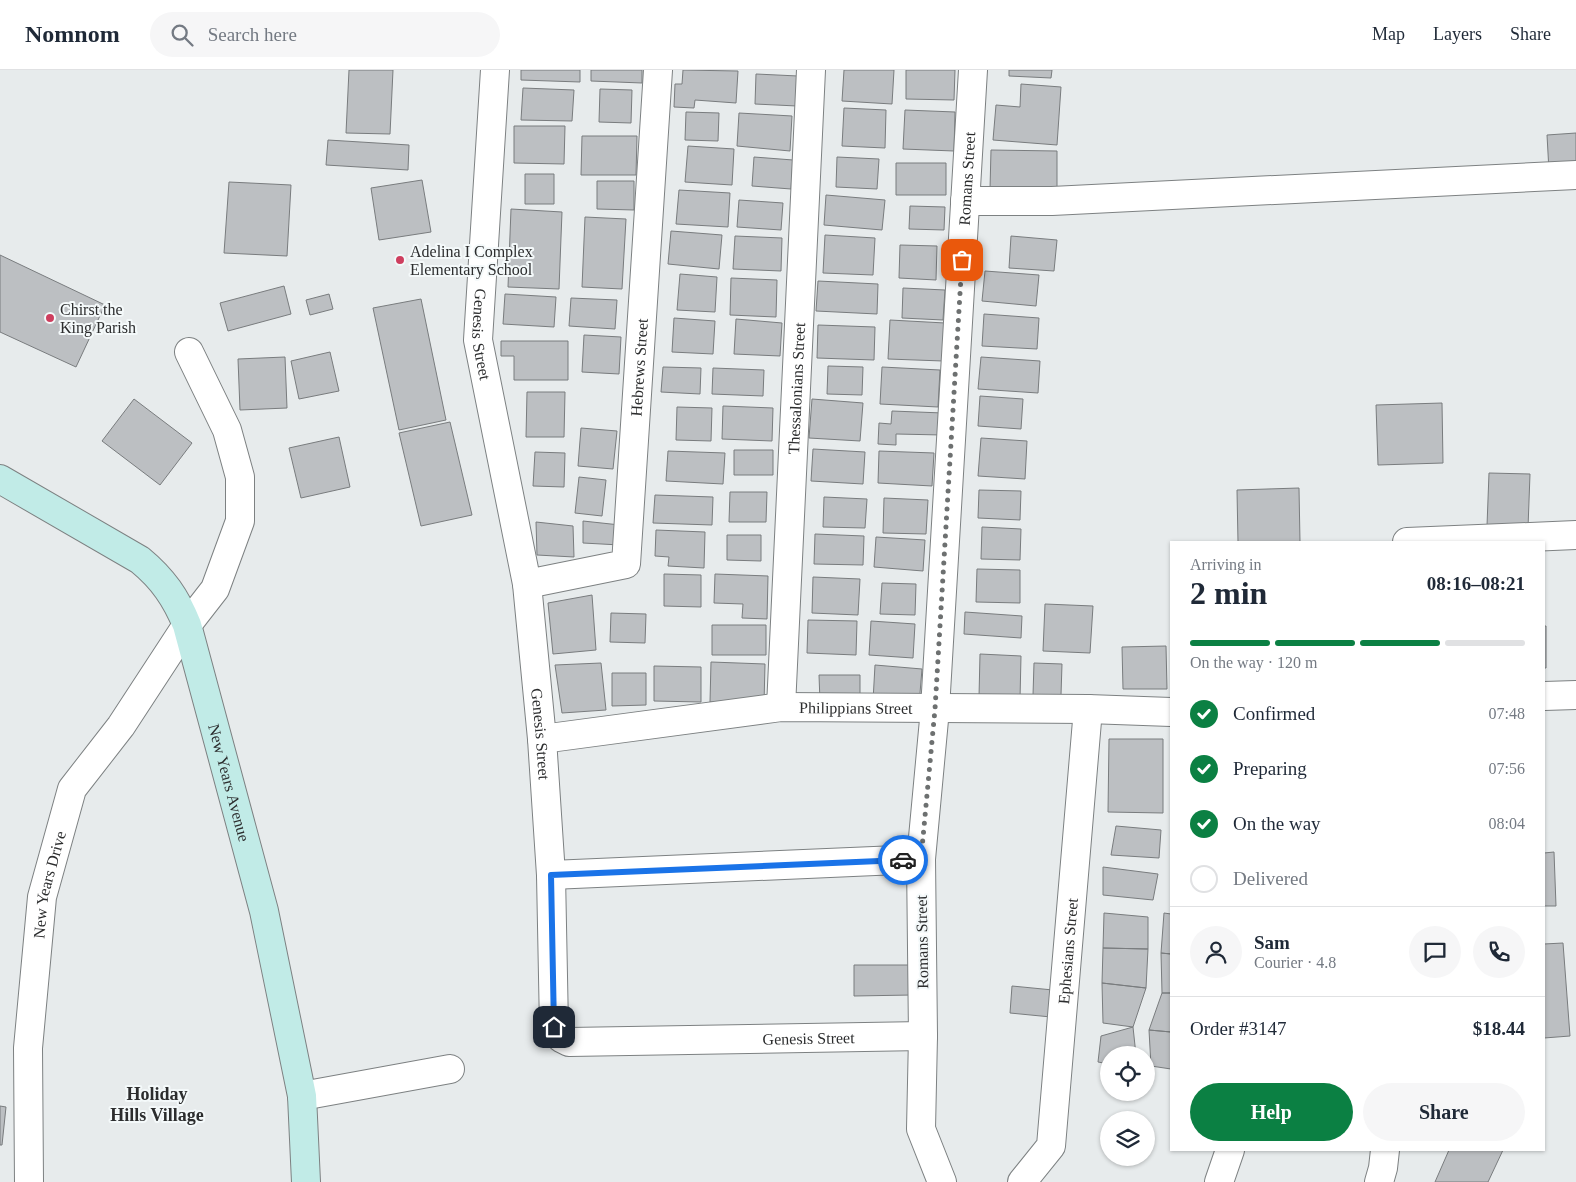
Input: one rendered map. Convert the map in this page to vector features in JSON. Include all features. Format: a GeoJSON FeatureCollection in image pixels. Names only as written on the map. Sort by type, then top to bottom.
{"type":"FeatureCollection","features":[{"type":"Feature","properties":{"kind":"street","name":"Genesis Street"},"geometry":{"type":"LineString","coordinates":[[495,70],[478,340],[527,584],[542,739],[551,875],[554,1027],[561,1038],[570,1042],[923,1036]]}},
{"type":"Feature","properties":{"kind":"street","name":"Hebrews Street"},"geometry":{"type":"LineString","coordinates":[[527,584],[626,564],[658,70]]}},
{"type":"Feature","properties":{"kind":"street","name":"Thessalonians Street"},"geometry":{"type":"LineString","coordinates":[[780,707],[811,70]]}},
{"type":"Feature","properties":{"kind":"street","name":"Romans Street"},"geometry":{"type":"LineString","coordinates":[[942,1182],[921,1129],[923,1036],[921,859],[935,709],[973,70]]}},
{"type":"Feature","properties":{"kind":"street"},"geometry":{"type":"LineString","coordinates":[[965,201],[1052,200],[1576,175]]}},
{"type":"Feature","properties":{"kind":"street","name":"New Years Drive"},"geometry":{"type":"LineString","coordinates":[[29,1182],[28,1048],[42,897],[72,789],[121,726],[187,625],[216,589],[240,521],[240,477],[227,430],[189,352]]}},
{"type":"Feature","properties":{"kind":"street","name":"New Years Avenue"},"geometry":{"type":"LineString","coordinates":[[0,479],[140,560],[160,578],[177,601],[187,625],[264,912],[302,1096],[306,1182]]}},
{"type":"Feature","properties":{"kind":"street"},"geometry":{"type":"LineString","coordinates":[[1435,541],[1576,536]]}},
{"type":"Feature","properties":{"kind":"street"},"geometry":{"type":"LineString","coordinates":[[1545,696],[1576,694]]}},
{"type":"Feature","properties":{"kind":"street","name":"Philippians Street"},"geometry":{"type":"LineString","coordinates":[[542,739],[780,707],[1088,709],[1170,712]]}},
{"type":"Feature","properties":{"kind":"street","name":"Ephesians Street"},"geometry":{"type":"LineString","coordinates":[[1022,1182],[1051,1146],[1088,709]]}},
{"type":"Feature","properties":{"kind":"street"},"geometry":{"type":"LineString","coordinates":[[551,875],[921,859]]}},
{"type":"Feature","properties":{"kind":"street"},"geometry":{"type":"LineString","coordinates":[[302,1096],[450,1069]]}},
{"type":"Feature","properties":{"kind":"street"},"geometry":{"type":"LineString","coordinates":[[1219,1182],[1230,1151]]}},
{"type":"Feature","properties":{"kind":"street"},"geometry":{"type":"LineString","coordinates":[[1379,1182],[1384,1168],[1385,1151]]}},
{"type":"Feature","properties":{"kind":"building"},"geometry":{"type":"Polygon","coordinates":[[[349,70],[393,70],[390,134],[346,133],[349,70]]]}},
{"type":"Feature","properties":{"kind":"building"},"geometry":{"type":"Polygon","coordinates":[[[521,70],[580,70],[580,82],[521,80],[521,70]]]}},
{"type":"Feature","properties":{"kind":"building"},"geometry":{"type":"Polygon","coordinates":[[[591,70],[642,70],[642,83],[591,81],[591,70]]]}},
{"type":"Feature","properties":{"kind":"building"},"geometry":{"type":"Polygon","coordinates":[[[683,70],[738,71],[736,103],[695,100],[694,108],[674,107],[675,84],[682,84],[683,70]]]}},
{"type":"Feature","properties":{"kind":"building"},"geometry":{"type":"Polygon","coordinates":[[[844,70],[894,70],[892,104],[842,101],[844,70]]]}},
{"type":"Feature","properties":{"kind":"building"},"geometry":{"type":"Polygon","coordinates":[[[906,70],[955,70],[954,100],[906,99],[906,70]]]}},
{"type":"Feature","properties":{"kind":"building"},"geometry":{"type":"Polygon","coordinates":[[[1009,70],[1052,70],[1051,78],[1009,76],[1009,70]]]}},
{"type":"Feature","properties":{"kind":"building"},"geometry":{"type":"Polygon","coordinates":[[[756,74],[798,76],[797,106],[755,104],[756,74]]]}},
{"type":"Feature","properties":{"kind":"building"},"geometry":{"type":"Polygon","coordinates":[[[1021,84],[1061,87],[1057,145],[993,140],[996,105],[1020,107],[1021,84]]]}},
{"type":"Feature","properties":{"kind":"building"},"geometry":{"type":"Polygon","coordinates":[[[523,88],[574,90],[572,121],[521,120],[523,88]]]}},
{"type":"Feature","properties":{"kind":"building"},"geometry":{"type":"Polygon","coordinates":[[[600,89],[632,90],[631,123],[599,122],[600,89]]]}},
{"type":"Feature","properties":{"kind":"building"},"geometry":{"type":"Polygon","coordinates":[[[844,108],[886,110],[885,148],[842,146],[844,108]]]}},
{"type":"Feature","properties":{"kind":"building"},"geometry":{"type":"Polygon","coordinates":[[[905,110],[955,112],[954,151],[903,149],[905,110]]]}},
{"type":"Feature","properties":{"kind":"building"},"geometry":{"type":"Polygon","coordinates":[[[686,112],[719,113],[718,141],[685,140],[686,112]]]}},
{"type":"Feature","properties":{"kind":"building"},"geometry":{"type":"Polygon","coordinates":[[[739,113],[792,116],[790,151],[737,146],[739,113]]]}},
{"type":"Feature","properties":{"kind":"building"},"geometry":{"type":"Polygon","coordinates":[[[514,126],[565,126],[564,164],[514,163],[514,126]]]}},
{"type":"Feature","properties":{"kind":"building"},"geometry":{"type":"Polygon","coordinates":[[[1576,133],[1576,169],[1549,171],[1547,135],[1576,133]]]}},
{"type":"Feature","properties":{"kind":"building"},"geometry":{"type":"Polygon","coordinates":[[[582,136],[637,136],[636,175],[581,175],[582,136]]]}},
{"type":"Feature","properties":{"kind":"building"},"geometry":{"type":"Polygon","coordinates":[[[328,140],[409,145],[408,170],[326,165],[328,140]]]}},
{"type":"Feature","properties":{"kind":"building"},"geometry":{"type":"Polygon","coordinates":[[[688,146],[734,149],[732,185],[685,182],[688,146]]]}},
{"type":"Feature","properties":{"kind":"building"},"geometry":{"type":"Polygon","coordinates":[[[991,150],[1057,151],[1057,190],[990,189],[991,150]]]}},
{"type":"Feature","properties":{"kind":"building"},"geometry":{"type":"Polygon","coordinates":[[[754,157],[793,160],[791,189],[752,186],[754,157]]]}},
{"type":"Feature","properties":{"kind":"building"},"geometry":{"type":"Polygon","coordinates":[[[837,157],[879,159],[877,189],[836,187],[837,157]]]}},
{"type":"Feature","properties":{"kind":"building"},"geometry":{"type":"Polygon","coordinates":[[[896,163],[946,163],[946,195],[896,195],[896,163]]]}},
{"type":"Feature","properties":{"kind":"building"},"geometry":{"type":"Polygon","coordinates":[[[525,174],[554,174],[554,204],[525,204],[525,174]]]}},
{"type":"Feature","properties":{"kind":"building"},"geometry":{"type":"Polygon","coordinates":[[[422,180],[431,232],[379,240],[371,188],[422,180]]]}},
{"type":"Feature","properties":{"kind":"building"},"geometry":{"type":"Polygon","coordinates":[[[597,181],[634,181],[634,210],[597,209],[597,181]]]}},
{"type":"Feature","properties":{"kind":"building"},"geometry":{"type":"Polygon","coordinates":[[[229,182],[291,185],[287,256],[224,253],[229,182]]]}},
{"type":"Feature","properties":{"kind":"building"},"geometry":{"type":"Polygon","coordinates":[[[679,190],[730,193],[728,227],[676,224],[679,190]]]}},
{"type":"Feature","properties":{"kind":"building"},"geometry":{"type":"Polygon","coordinates":[[[826,195],[885,200],[882,230],[824,225],[826,195]]]}},
{"type":"Feature","properties":{"kind":"building"},"geometry":{"type":"Polygon","coordinates":[[[739,200],[783,203],[781,230],[737,227],[739,200]]]}},
{"type":"Feature","properties":{"kind":"building"},"geometry":{"type":"Polygon","coordinates":[[[910,206],[945,207],[944,230],[909,229],[910,206]]]}},
{"type":"Feature","properties":{"kind":"building"},"geometry":{"type":"Polygon","coordinates":[[[511,209],[562,212],[559,289],[508,287],[511,209]]]}},
{"type":"Feature","properties":{"kind":"building"},"geometry":{"type":"Polygon","coordinates":[[[585,217],[626,219],[622,289],[582,287],[585,217]]]}},
{"type":"Feature","properties":{"kind":"building"},"geometry":{"type":"Polygon","coordinates":[[[671,231],[722,235],[719,269],[668,264],[671,231]]]}},
{"type":"Feature","properties":{"kind":"building"},"geometry":{"type":"Polygon","coordinates":[[[825,235],[875,238],[873,275],[823,273],[825,235]]]}},
{"type":"Feature","properties":{"kind":"building"},"geometry":{"type":"Polygon","coordinates":[[[735,236],[782,238],[781,271],[733,269],[735,236]]]}},
{"type":"Feature","properties":{"kind":"building"},"geometry":{"type":"Polygon","coordinates":[[[1011,236],[1057,240],[1054,271],[1009,268],[1011,236]]]}},
{"type":"Feature","properties":{"kind":"building"},"geometry":{"type":"Polygon","coordinates":[[[900,245],[937,246],[936,280],[899,278],[900,245]]]}},
{"type":"Feature","properties":{"kind":"building","name":"Chirst the King Parish"},"geometry":{"type":"Polygon","coordinates":[[[0,255],[105,305],[76,367],[0,332],[0,255]]]}},
{"type":"Feature","properties":{"kind":"building"},"geometry":{"type":"Polygon","coordinates":[[[985,271],[1039,275],[1036,306],[982,301],[985,271]]]}},
{"type":"Feature","properties":{"kind":"building"},"geometry":{"type":"Polygon","coordinates":[[[680,274],[717,277],[715,312],[677,310],[680,274]]]}},
{"type":"Feature","properties":{"kind":"building"},"geometry":{"type":"Polygon","coordinates":[[[731,278],[777,280],[776,317],[730,315],[731,278]]]}},
{"type":"Feature","properties":{"kind":"building"},"geometry":{"type":"Polygon","coordinates":[[[818,281],[878,284],[877,314],[816,311],[818,281]]]}},
{"type":"Feature","properties":{"kind":"building"},"geometry":{"type":"Polygon","coordinates":[[[284,286],[291,314],[228,331],[220,303],[284,286]]]}},
{"type":"Feature","properties":{"kind":"building"},"geometry":{"type":"Polygon","coordinates":[[[903,288],[945,290],[943,320],[902,318],[903,288]]]}},
{"type":"Feature","properties":{"kind":"building"},"geometry":{"type":"Polygon","coordinates":[[[329,294],[333,309],[310,315],[306,300],[329,294]]]}},
{"type":"Feature","properties":{"kind":"building"},"geometry":{"type":"Polygon","coordinates":[[[505,294],[556,297],[554,327],[503,324],[505,294]]]}},
{"type":"Feature","properties":{"kind":"building"},"geometry":{"type":"Polygon","coordinates":[[[571,298],[617,300],[615,329],[569,326],[571,298]]]}},
{"type":"Feature","properties":{"kind":"building"},"geometry":{"type":"Polygon","coordinates":[[[421,299],[446,420],[399,430],[373,308],[421,299]]]}},
{"type":"Feature","properties":{"kind":"building"},"geometry":{"type":"Polygon","coordinates":[[[984,314],[1039,318],[1037,349],[982,346],[984,314]]]}},
{"type":"Feature","properties":{"kind":"building"},"geometry":{"type":"Polygon","coordinates":[[[674,318],[715,321],[713,354],[672,352],[674,318]]]}},
{"type":"Feature","properties":{"kind":"building"},"geometry":{"type":"Polygon","coordinates":[[[736,319],[782,323],[780,356],[734,354],[736,319]]]}},
{"type":"Feature","properties":{"kind":"building"},"geometry":{"type":"Polygon","coordinates":[[[890,320],[945,323],[943,361],[888,359],[890,320]]]}},
{"type":"Feature","properties":{"kind":"building"},"geometry":{"type":"Polygon","coordinates":[[[818,325],[875,327],[874,360],[817,358],[818,325]]]}},
{"type":"Feature","properties":{"kind":"building"},"geometry":{"type":"Polygon","coordinates":[[[584,335],[621,337],[619,374],[582,372],[584,335]]]}},
{"type":"Feature","properties":{"kind":"building"},"geometry":{"type":"Polygon","coordinates":[[[501,341],[568,341],[568,380],[514,380],[514,356],[501,356],[501,341]]]}},
{"type":"Feature","properties":{"kind":"building"},"geometry":{"type":"Polygon","coordinates":[[[330,352],[339,391],[299,399],[291,361],[330,352]]]}},
{"type":"Feature","properties":{"kind":"building"},"geometry":{"type":"Polygon","coordinates":[[[285,357],[287,408],[240,410],[238,359],[285,357]]]}},
{"type":"Feature","properties":{"kind":"building"},"geometry":{"type":"Polygon","coordinates":[[[981,357],[1040,361],[1038,393],[978,389],[981,357]]]}},
{"type":"Feature","properties":{"kind":"building"},"geometry":{"type":"Polygon","coordinates":[[[828,366],[863,367],[862,395],[827,394],[828,366]]]}},
{"type":"Feature","properties":{"kind":"building"},"geometry":{"type":"Polygon","coordinates":[[[663,367],[701,368],[700,394],[661,392],[663,367]]]}},
{"type":"Feature","properties":{"kind":"building"},"geometry":{"type":"Polygon","coordinates":[[[882,367],[940,370],[938,407],[880,404],[882,367]]]}},
{"type":"Feature","properties":{"kind":"building"},"geometry":{"type":"Polygon","coordinates":[[[713,368],[764,370],[763,396],[712,394],[713,368]]]}},
{"type":"Feature","properties":{"kind":"building"},"geometry":{"type":"Polygon","coordinates":[[[527,392],[565,392],[564,437],[526,437],[527,392]]]}},
{"type":"Feature","properties":{"kind":"building"},"geometry":{"type":"Polygon","coordinates":[[[980,396],[1023,399],[1021,429],[978,426],[980,396]]]}},
{"type":"Feature","properties":{"kind":"building"},"geometry":{"type":"Polygon","coordinates":[[[134,399],[192,443],[160,485],[102,441],[134,399]]]}},
{"type":"Feature","properties":{"kind":"building"},"geometry":{"type":"Polygon","coordinates":[[[812,399],[863,403],[860,441],[809,438],[812,399]]]}},
{"type":"Feature","properties":{"kind":"building"},"geometry":{"type":"Polygon","coordinates":[[[1442,403],[1443,463],[1378,465],[1376,405],[1442,403]]]}},
{"type":"Feature","properties":{"kind":"building"},"geometry":{"type":"Polygon","coordinates":[[[723,406],[773,408],[772,441],[722,439],[723,406]]]}},
{"type":"Feature","properties":{"kind":"building"},"geometry":{"type":"Polygon","coordinates":[[[677,407],[712,408],[711,441],[676,440],[677,407]]]}},
{"type":"Feature","properties":{"kind":"building"},"geometry":{"type":"Polygon","coordinates":[[[892,411],[943,413],[942,435],[896,434],[896,445],[878,444],[879,423],[891,424],[892,411]]]}},
{"type":"Feature","properties":{"kind":"building"},"geometry":{"type":"Polygon","coordinates":[[[450,422],[472,515],[421,526],[399,433],[450,422]]]}},
{"type":"Feature","properties":{"kind":"building"},"geometry":{"type":"Polygon","coordinates":[[[581,428],[617,431],[613,469],[578,466],[581,428]]]}},
{"type":"Feature","properties":{"kind":"building"},"geometry":{"type":"Polygon","coordinates":[[[339,437],[350,487],[301,498],[289,448],[339,437]]]}},
{"type":"Feature","properties":{"kind":"building"},"geometry":{"type":"Polygon","coordinates":[[[981,438],[1027,441],[1025,479],[978,476],[981,438]]]}},
{"type":"Feature","properties":{"kind":"building"},"geometry":{"type":"Polygon","coordinates":[[[813,449],[865,452],[863,484],[811,481],[813,449]]]}},
{"type":"Feature","properties":{"kind":"building"},"geometry":{"type":"Polygon","coordinates":[[[734,450],[773,450],[773,475],[734,475],[734,450]]]}},
{"type":"Feature","properties":{"kind":"building"},"geometry":{"type":"Polygon","coordinates":[[[668,451],[725,453],[723,484],[666,481],[668,451]]]}},
{"type":"Feature","properties":{"kind":"building"},"geometry":{"type":"Polygon","coordinates":[[[879,451],[934,453],[932,486],[878,483],[879,451]]]}},
{"type":"Feature","properties":{"kind":"building"},"geometry":{"type":"Polygon","coordinates":[[[535,452],[565,453],[564,487],[533,486],[535,452]]]}},
{"type":"Feature","properties":{"kind":"building"},"geometry":{"type":"Polygon","coordinates":[[[1489,473],[1530,474],[1528,528],[1487,526],[1489,473]]]}},
{"type":"Feature","properties":{"kind":"building"},"geometry":{"type":"Polygon","coordinates":[[[579,477],[606,480],[602,516],[575,513],[579,477]]]}},
{"type":"Feature","properties":{"kind":"building"},"geometry":{"type":"Polygon","coordinates":[[[1299,488],[1300,541],[1238,541],[1237,490],[1299,488]]]}},
{"type":"Feature","properties":{"kind":"building"},"geometry":{"type":"Polygon","coordinates":[[[979,490],[1021,491],[1020,520],[978,518],[979,490]]]}},
{"type":"Feature","properties":{"kind":"building"},"geometry":{"type":"Polygon","coordinates":[[[730,492],[767,492],[766,522],[729,522],[730,492]]]}},
{"type":"Feature","properties":{"kind":"building"},"geometry":{"type":"Polygon","coordinates":[[[655,495],[713,497],[712,525],[653,523],[655,495]]]}},
{"type":"Feature","properties":{"kind":"building"},"geometry":{"type":"Polygon","coordinates":[[[824,497],[867,499],[865,528],[823,527],[824,497]]]}},
{"type":"Feature","properties":{"kind":"building"},"geometry":{"type":"Polygon","coordinates":[[[884,498],[928,500],[926,534],[883,533],[884,498]]]}},
{"type":"Feature","properties":{"kind":"building"},"geometry":{"type":"Polygon","coordinates":[[[583,521],[620,525],[620,545],[583,543],[583,521]]]}},
{"type":"Feature","properties":{"kind":"building"},"geometry":{"type":"Polygon","coordinates":[[[536,522],[573,526],[574,557],[537,555],[536,522]]]}},
{"type":"Feature","properties":{"kind":"building"},"geometry":{"type":"Polygon","coordinates":[[[982,527],[1021,529],[1020,560],[981,559],[982,527]]]}},
{"type":"Feature","properties":{"kind":"building"},"geometry":{"type":"Polygon","coordinates":[[[656,530],[705,532],[704,568],[668,566],[669,557],[655,556],[656,530]]]}},
{"type":"Feature","properties":{"kind":"building"},"geometry":{"type":"Polygon","coordinates":[[[815,534],[864,536],[863,565],[814,564],[815,534]]]}},
{"type":"Feature","properties":{"kind":"building"},"geometry":{"type":"Polygon","coordinates":[[[727,535],[761,535],[761,561],[727,560],[727,535]]]}},
{"type":"Feature","properties":{"kind":"building"},"geometry":{"type":"Polygon","coordinates":[[[876,537],[925,540],[923,571],[874,567],[876,537]]]}},
{"type":"Feature","properties":{"kind":"building"},"geometry":{"type":"Polygon","coordinates":[[[977,569],[1020,570],[1020,603],[976,602],[977,569]]]}},
{"type":"Feature","properties":{"kind":"building"},"geometry":{"type":"Polygon","coordinates":[[[664,574],[701,575],[701,607],[664,606],[664,574]]]}},
{"type":"Feature","properties":{"kind":"building"},"geometry":{"type":"Polygon","coordinates":[[[715,574],[768,576],[767,619],[742,618],[743,604],[714,603],[715,574]]]}},
{"type":"Feature","properties":{"kind":"building"},"geometry":{"type":"Polygon","coordinates":[[[813,577],[860,579],[858,615],[812,613],[813,577]]]}},
{"type":"Feature","properties":{"kind":"building"},"geometry":{"type":"Polygon","coordinates":[[[882,583],[916,584],[915,615],[880,614],[882,583]]]}},
{"type":"Feature","properties":{"kind":"building"},"geometry":{"type":"Polygon","coordinates":[[[592,595],[596,650],[553,654],[548,603],[592,595]]]}},
{"type":"Feature","properties":{"kind":"building"},"geometry":{"type":"Polygon","coordinates":[[[1045,604],[1093,606],[1090,653],[1043,651],[1045,604]]]}},
{"type":"Feature","properties":{"kind":"building"},"geometry":{"type":"Polygon","coordinates":[[[965,612],[1022,616],[1021,638],[964,634],[965,612]]]}},
{"type":"Feature","properties":{"kind":"building"},"geometry":{"type":"Polygon","coordinates":[[[611,613],[646,614],[645,643],[610,642],[611,613]]]}},
{"type":"Feature","properties":{"kind":"building"},"geometry":{"type":"Polygon","coordinates":[[[808,620],[857,621],[856,655],[807,653],[808,620]]]}},
{"type":"Feature","properties":{"kind":"building"},"geometry":{"type":"Polygon","coordinates":[[[871,621],[915,624],[913,658],[869,655],[871,621]]]}},
{"type":"Feature","properties":{"kind":"building"},"geometry":{"type":"Polygon","coordinates":[[[712,625],[766,625],[766,655],[712,655],[712,625]]]}},
{"type":"Feature","properties":{"kind":"building"},"geometry":{"type":"Polygon","coordinates":[[[1545,626],[1546,626],[1545,668],[1545,626]]]}},
{"type":"Feature","properties":{"kind":"building"},"geometry":{"type":"Polygon","coordinates":[[[1166,646],[1167,689],[1123,689],[1122,647],[1166,646]]]}},
{"type":"Feature","properties":{"kind":"building"},"geometry":{"type":"Polygon","coordinates":[[[980,654],[1021,656],[1020,699],[979,697],[980,654]]]}},
{"type":"Feature","properties":{"kind":"building"},"geometry":{"type":"Polygon","coordinates":[[[711,662],[765,664],[764,704],[710,702],[711,662]]]}},
{"type":"Feature","properties":{"kind":"building"},"geometry":{"type":"Polygon","coordinates":[[[601,663],[606,710],[562,713],[555,665],[601,663]]]}},
{"type":"Feature","properties":{"kind":"building"},"geometry":{"type":"Polygon","coordinates":[[[1034,663],[1062,664],[1061,695],[1033,695],[1034,663]]]}},
{"type":"Feature","properties":{"kind":"building"},"geometry":{"type":"Polygon","coordinates":[[[875,665],[922,669],[919,705],[873,701],[875,665]]]}},
{"type":"Feature","properties":{"kind":"building"},"geometry":{"type":"Polygon","coordinates":[[[654,666],[701,667],[701,702],[654,701],[654,666]]]}},
{"type":"Feature","properties":{"kind":"building"},"geometry":{"type":"Polygon","coordinates":[[[612,673],[646,673],[646,705],[612,706],[612,673]]]}},
{"type":"Feature","properties":{"kind":"building"},"geometry":{"type":"Polygon","coordinates":[[[819,675],[860,675],[860,701],[820,702],[819,675]]]}},
{"type":"Feature","properties":{"kind":"building"},"geometry":{"type":"Polygon","coordinates":[[[1109,739],[1163,739],[1163,813],[1108,812],[1109,739]]]}},
{"type":"Feature","properties":{"kind":"building"},"geometry":{"type":"Polygon","coordinates":[[[1116,826],[1161,830],[1159,858],[1111,855],[1116,826]]]}},
{"type":"Feature","properties":{"kind":"building"},"geometry":{"type":"Polygon","coordinates":[[[1554,852],[1556,906],[1545,906],[1545,853],[1554,852]]]}},
{"type":"Feature","properties":{"kind":"building"},"geometry":{"type":"Polygon","coordinates":[[[1103,867],[1158,874],[1153,900],[1103,895],[1103,867]]]}},
{"type":"Feature","properties":{"kind":"building"},"geometry":{"type":"Polygon","coordinates":[[[1104,913],[1148,917],[1148,949],[1103,948],[1104,913]]]}},
{"type":"Feature","properties":{"kind":"building"},"geometry":{"type":"Polygon","coordinates":[[[1164,913],[1170,914],[1170,954],[1161,953],[1164,913]]]}},
{"type":"Feature","properties":{"kind":"building"},"geometry":{"type":"Polygon","coordinates":[[[1563,943],[1570,1036],[1545,1038],[1545,944],[1563,943]]]}},
{"type":"Feature","properties":{"kind":"building"},"geometry":{"type":"Polygon","coordinates":[[[1103,948],[1148,949],[1146,988],[1102,983],[1103,948]]]}},
{"type":"Feature","properties":{"kind":"building"},"geometry":{"type":"Polygon","coordinates":[[[1161,953],[1170,954],[1170,993],[1162,993],[1161,953]]]}},
{"type":"Feature","properties":{"kind":"building"},"geometry":{"type":"Polygon","coordinates":[[[854,965],[912,965],[912,995],[854,996],[854,965]]]}},
{"type":"Feature","properties":{"kind":"building"},"geometry":{"type":"Polygon","coordinates":[[[1102,983],[1146,988],[1133,1027],[1103,1023],[1102,983]]]}},
{"type":"Feature","properties":{"kind":"building"},"geometry":{"type":"Polygon","coordinates":[[[1012,986],[1053,990],[1051,1017],[1010,1013],[1012,986]]]}},
{"type":"Feature","properties":{"kind":"building"},"geometry":{"type":"Polygon","coordinates":[[[1162,993],[1170,993],[1170,1032],[1149,1030],[1162,993]]]}},
{"type":"Feature","properties":{"kind":"building"},"geometry":{"type":"Polygon","coordinates":[[[1133,1027],[1135,1046],[1100,1046],[1100,1062],[1098,1062],[1101,1036],[1133,1027]]]}},
{"type":"Feature","properties":{"kind":"building"},"geometry":{"type":"Polygon","coordinates":[[[1149,1030],[1170,1032],[1170,1069],[1155,1067],[1155,1046],[1150,1046],[1149,1030]]]}},
{"type":"Feature","properties":{"kind":"building"},"geometry":{"type":"Polygon","coordinates":[[[0,1106],[6,1107],[2,1145],[0,1145],[0,1106]]]}},
{"type":"Feature","properties":{"kind":"building"},"geometry":{"type":"Polygon","coordinates":[[[1449,1151],[1503,1151],[1488,1182],[1435,1182],[1449,1151]]]}},
{"type":"Feature","properties":{"kind":"way so far"},"geometry":{"type":"LineString","coordinates":[[903,860],[921,859],[935,709],[962,260]]}},
{"type":"Feature","properties":{"kind":"place","name":"Adelina I Complex Elementary School"},"geometry":{"type":"Point","coordinates":[400,260]}},
{"type":"Feature","properties":{"kind":"place","name":"Chirst the King Parish"},"geometry":{"type":"Point","coordinates":[50,318]}},
{"type":"Feature","properties":{"kind":"district","name":"Holiday Hills Village"},"geometry":{"type":"Point","coordinates":[157,1104]}},
{"type":"Feature","properties":{"kind":"route"},"geometry":{"type":"LineString","coordinates":[[554,1027],[551,875],[903,860]]}}]}
